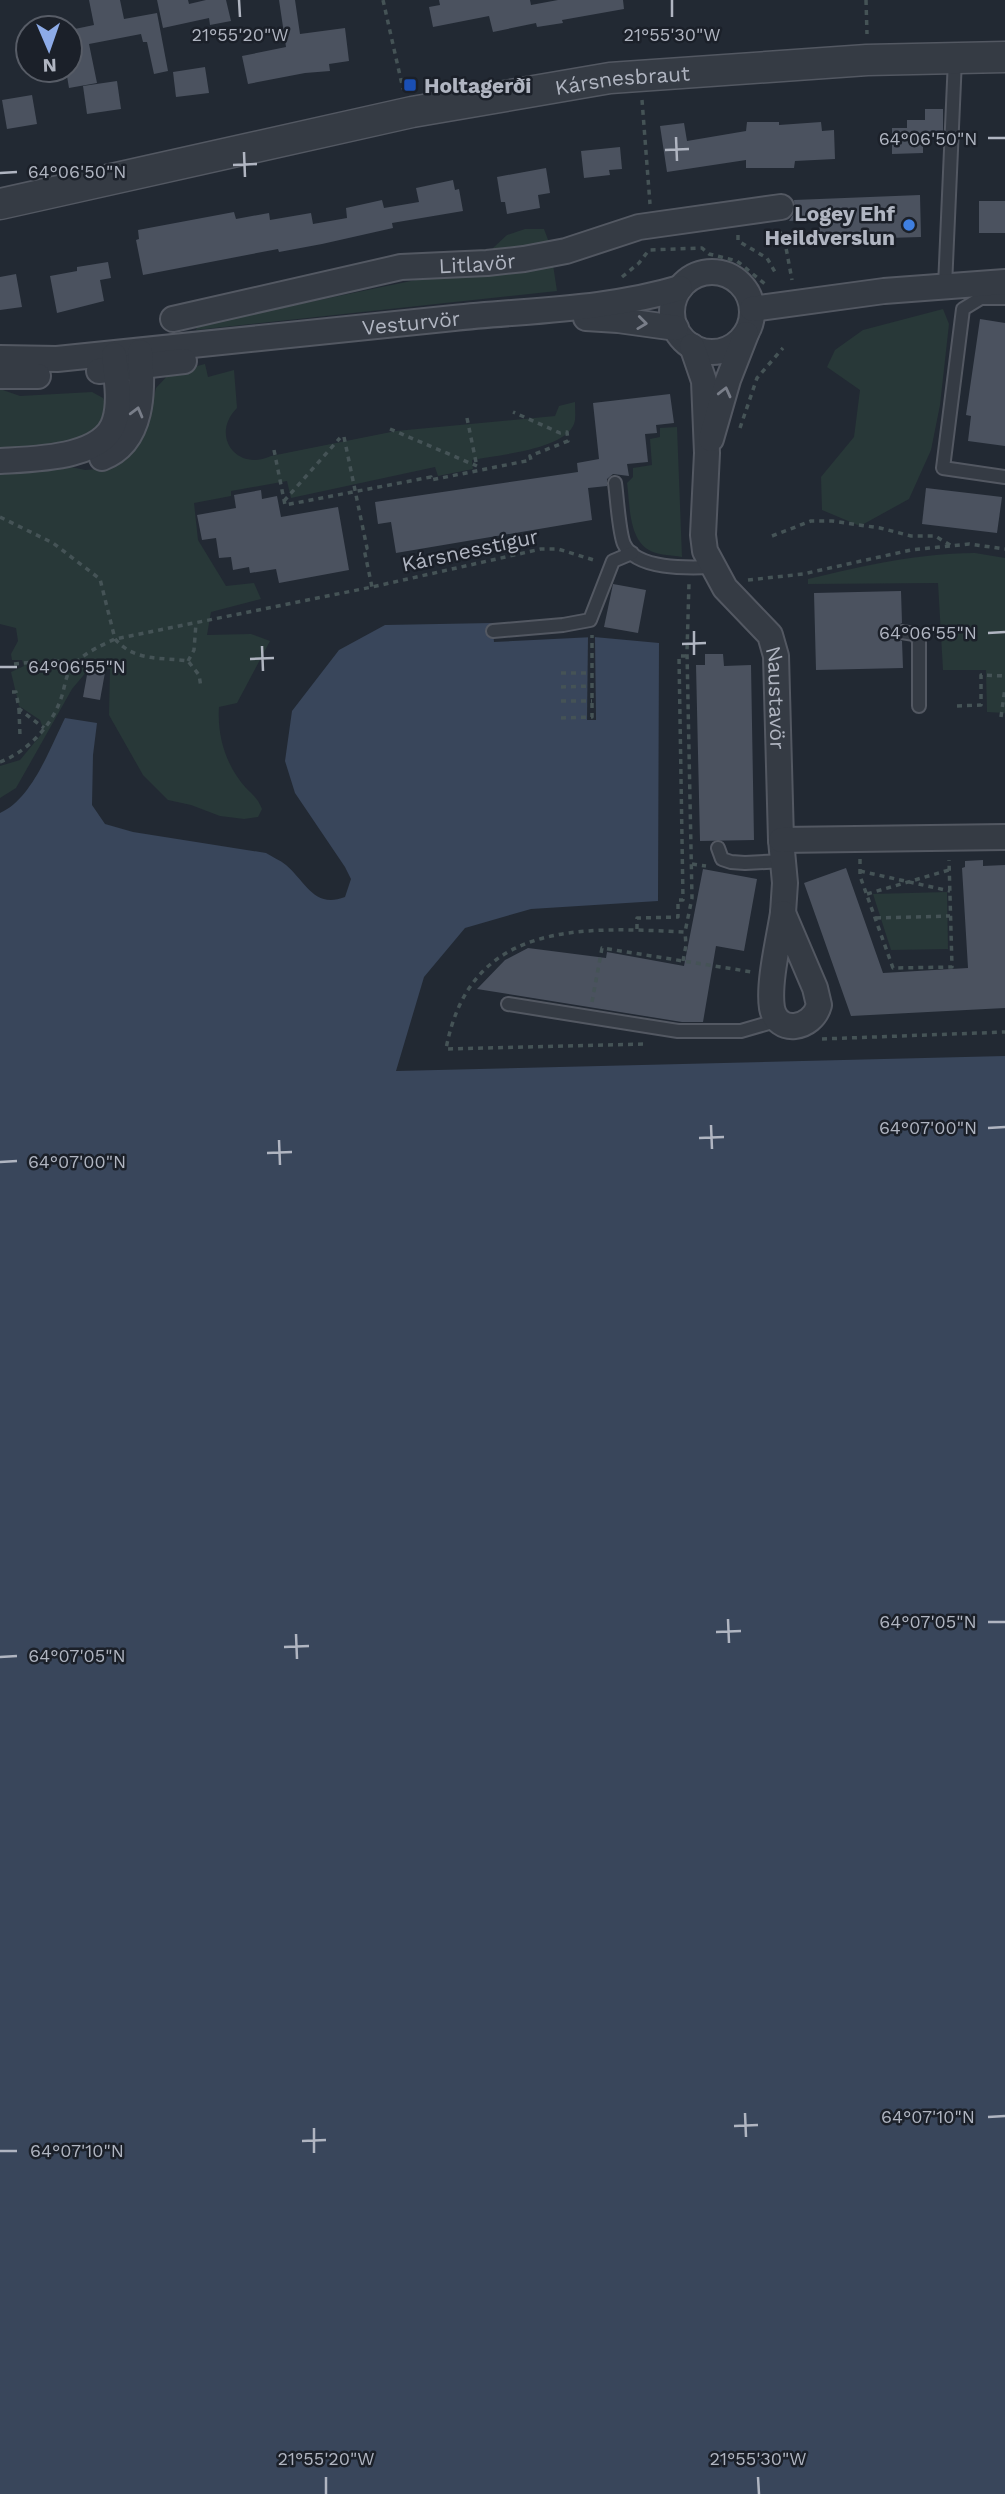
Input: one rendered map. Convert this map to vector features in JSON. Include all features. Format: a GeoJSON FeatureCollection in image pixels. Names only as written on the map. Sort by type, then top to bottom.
{"type":"FeatureCollection","features":[{"type":"Feature","properties":{"kind":"street","name":"Kársnesbraut"},"geometry":{"type":"LineString","coordinates":[[0,204],[474,100],[640,75],[867,60],[1005,57]]}},
{"type":"Feature","properties":{"kind":"street","name":"Litlavör"},"geometry":{"type":"LineString","coordinates":[[173,319],[401,267],[486,264],[566,251],[639,227],[776,218]]}},
{"type":"Feature","properties":{"kind":"street"},"geometry":{"type":"LineString","coordinates":[[721,273],[743,286],[750,297],[750,320],[739,342],[716,352],[704,351],[684,337],[673,307],[680,288],[696,275],[721,273]]}},
{"type":"Feature","properties":{"kind":"street"},"geometry":{"type":"LineString","coordinates":[[750,320],[884,291],[1005,282]]}},
{"type":"Feature","properties":{"kind":"street","name":"Vesturvör"},"geometry":{"type":"LineString","coordinates":[[0,376],[36,376],[115,361],[513,312],[601,305],[680,288]]}},
{"type":"Feature","properties":{"kind":"street","name":"Vesturvör"},"geometry":{"type":"LineString","coordinates":[[140,358],[559,319],[618,320],[684,337]]}},
{"type":"Feature","properties":{"kind":"street","name":"Naustavör"},"geometry":{"type":"LineString","coordinates":[[707,453],[728,380],[750,320]]}},
{"type":"Feature","properties":{"kind":"street","name":"Naustavör"},"geometry":{"type":"LineString","coordinates":[[684,337],[704,381],[707,453],[703,535],[705,551],[717,574],[771,635],[776,656],[783,913],[772,1006],[779,1020],[790,1026],[812,1020],[819,1005],[815,988],[783,913]]}},
{"type":"Feature","properties":{"kind":"street","name":"Vesturvör"},"geometry":{"type":"LineString","coordinates":[[0,358],[115,361]]}},
{"type":"Feature","properties":{"kind":"street"},"geometry":{"type":"LineString","coordinates":[[0,461],[46,458],[95,461],[107,457],[130,433],[138,415],[141,396],[140,358]]}},
{"type":"Feature","properties":{"kind":"street"},"geometry":{"type":"LineString","coordinates":[[46,458],[86,449],[100,443],[110,433],[117,407],[115,361]]}},
{"type":"Feature","properties":{"kind":"street"},"geometry":{"type":"LineString","coordinates":[[782,851],[859,840],[1005,837]]}},
{"type":"Feature","properties":{"kind":"lane"},"geometry":{"type":"LineString","coordinates":[[945,286],[955,58]]}},
{"type":"Feature","properties":{"kind":"lane"},"geometry":{"type":"LineString","coordinates":[[1005,298],[981,298],[963,309],[943,468],[1005,477]]}},
{"type":"Feature","properties":{"kind":"lane"},"geometry":{"type":"LineString","coordinates":[[615,483],[624,544],[632,553],[655,565],[717,574]]}},
{"type":"Feature","properties":{"kind":"lane"},"geometry":{"type":"LineString","coordinates":[[493,631],[590,620],[612,561],[632,553]]}},
{"type":"Feature","properties":{"kind":"lane"},"geometry":{"type":"LineString","coordinates":[[902,632],[914,634],[919,640],[919,706]]}},
{"type":"Feature","properties":{"kind":"lane"},"geometry":{"type":"LineString","coordinates":[[718,848],[722,859],[731,862],[782,851]]}},
{"type":"Feature","properties":{"kind":"lane"},"geometry":{"type":"LineString","coordinates":[[508,1004],[678,1031],[741,1031],[779,1020]]}},
{"type":"Feature","properties":{"kind":"path"},"geometry":{"type":"LineString","coordinates":[[383,0],[403,89]]}},
{"type":"Feature","properties":{"kind":"path"},"geometry":{"type":"LineString","coordinates":[[866,0],[867,60]]}},
{"type":"Feature","properties":{"kind":"path"},"geometry":{"type":"LineString","coordinates":[[642,98],[649,191]]}},
{"type":"Feature","properties":{"kind":"path"},"geometry":{"type":"LineString","coordinates":[[776,218],[780,232],[785,237],[792,282]]}},
{"type":"Feature","properties":{"kind":"path"},"geometry":{"type":"LineString","coordinates":[[744,232],[738,234],[738,241],[767,258],[775,272]]}},
{"type":"Feature","properties":{"kind":"path"},"geometry":{"type":"LineString","coordinates":[[738,433],[757,378],[783,348]]}},
{"type":"Feature","properties":{"kind":"path"},"geometry":{"type":"LineString","coordinates":[[274,450],[285,505],[431,477],[431,481],[477,468],[531,460],[530,456],[568,441],[567,432],[561,433],[513,412]]}},
{"type":"Feature","properties":{"kind":"path"},"geometry":{"type":"LineString","coordinates":[[467,418],[477,468]]}},
{"type":"Feature","properties":{"kind":"path"},"geometry":{"type":"LineString","coordinates":[[390,429],[477,468]]}},
{"type":"Feature","properties":{"kind":"path"},"geometry":{"type":"LineString","coordinates":[[284,501],[342,437],[367,548],[364,549],[372,587]]}},
{"type":"Feature","properties":{"kind":"path"},"geometry":{"type":"LineString","coordinates":[[0,517],[53,543],[100,579],[116,639],[122,647],[134,655],[188,661],[199,675],[201,687]]}},
{"type":"Feature","properties":{"kind":"path"},"geometry":{"type":"LineString","coordinates":[[772,536],[811,521],[832,521],[911,536],[935,536],[952,546]]}},
{"type":"Feature","properties":{"kind":"path"},"geometry":{"type":"LineString","coordinates":[[683,961],[685,932],[692,898],[687,656],[689,583],[717,574],[803,574],[911,550],[969,544],[1005,549]]}},
{"type":"Feature","properties":{"kind":"path","name":"Kársnesstígur"},"geometry":{"type":"LineString","coordinates":[[74,666],[95,648],[116,639],[372,587],[541,549],[566,551],[610,566]]}},
{"type":"Feature","properties":{"kind":"path"},"geometry":{"type":"LineString","coordinates":[[188,661],[194,650],[197,623]]}},
{"type":"Feature","properties":{"kind":"path"},"geometry":{"type":"LineString","coordinates":[[561,718],[592,717],[592,637]]}},
{"type":"Feature","properties":{"kind":"path"},"geometry":{"type":"LineString","coordinates":[[637,930],[637,918],[678,917],[678,900],[683,901],[679,656],[687,656]]}},
{"type":"Feature","properties":{"kind":"path"},"geometry":{"type":"LineString","coordinates":[[14,664],[54,660],[74,666]]}},
{"type":"Feature","properties":{"kind":"path"},"geometry":{"type":"LineString","coordinates":[[0,762],[14,757],[44,728],[60,704],[70,669],[74,666]]}},
{"type":"Feature","properties":{"kind":"path"},"geometry":{"type":"LineString","coordinates":[[561,673],[591,673]]}},
{"type":"Feature","properties":{"kind":"path"},"geometry":{"type":"LineString","coordinates":[[957,706],[981,705],[981,675],[1005,676]]}},
{"type":"Feature","properties":{"kind":"path"},"geometry":{"type":"LineString","coordinates":[[561,687],[591,687]]}},
{"type":"Feature","properties":{"kind":"path"},"geometry":{"type":"LineString","coordinates":[[1001,717],[1005,688]]}},
{"type":"Feature","properties":{"kind":"path"},"geometry":{"type":"LineString","coordinates":[[12,692],[16,692],[20,736]]}},
{"type":"Feature","properties":{"kind":"path"},"geometry":{"type":"LineString","coordinates":[[561,701],[592,701]]}},
{"type":"Feature","properties":{"kind":"path"},"geometry":{"type":"LineString","coordinates":[[19,709],[44,728]]}},
{"type":"Feature","properties":{"kind":"path"},"geometry":{"type":"LineString","coordinates":[[859,840],[860,872],[893,968],[952,967],[949,838]]}},
{"type":"Feature","properties":{"kind":"path"},"geometry":{"type":"LineString","coordinates":[[867,894],[949,870]]}},
{"type":"Feature","properties":{"kind":"path"},"geometry":{"type":"LineString","coordinates":[[860,872],[950,891]]}},
{"type":"Feature","properties":{"kind":"path"},"geometry":{"type":"LineString","coordinates":[[875,918],[950,916]]}},
{"type":"Feature","properties":{"kind":"path"},"geometry":{"type":"LineString","coordinates":[[604,929],[685,932]]}},
{"type":"Feature","properties":{"kind":"path"},"geometry":{"type":"LineString","coordinates":[[584,1045],[602,948],[774,975]]}},
{"type":"Feature","properties":{"kind":"path"},"geometry":{"type":"LineString","coordinates":[[811,1039],[1005,1032]]}},
{"type":"Feature","properties":{"kind":"shaded area"},"geometry":{"type":"Polygon","coordinates":[[[525,229],[544,229],[550,245],[557,291],[196,330],[198,325],[464,270],[484,263],[493,248],[507,235],[525,229]]]}},
{"type":"Feature","properties":{"kind":"shaded area"},"geometry":{"type":"Polygon","coordinates":[[[943,309],[949,324],[940,405],[931,450],[909,499],[860,526],[822,510],[821,477],[854,437],[860,390],[827,367],[835,350],[863,330],[943,309]]]}},
{"type":"Feature","properties":{"kind":"shaded area"},"geometry":{"type":"Polygon","coordinates":[[[205,364],[208,377],[234,370],[237,408],[229,418],[227,439],[238,455],[247,459],[258,460],[396,431],[555,416],[559,406],[575,402],[575,419],[568,433],[557,440],[528,450],[472,460],[473,469],[438,476],[435,467],[291,498],[287,481],[231,491],[231,496],[194,503],[198,540],[226,586],[254,583],[261,599],[211,612],[207,635],[251,634],[270,641],[237,703],[219,707],[224,750],[233,770],[262,809],[258,817],[244,819],[220,816],[168,800],[143,775],[109,715],[110,669],[93,664],[72,689],[16,788],[0,798],[0,766],[20,760],[44,731],[40,720],[19,706],[11,672],[24,666],[22,660],[12,660],[11,654],[18,641],[16,628],[0,624],[0,473],[71,467],[98,469],[149,418],[156,388],[170,373],[205,364]]]}},
{"type":"Feature","properties":{"kind":"shaded area"},"geometry":{"type":"Polygon","coordinates":[[[0,389],[20,396],[92,392],[103,398],[107,410],[105,427],[69,445],[0,450],[0,389]]]}},
{"type":"Feature","properties":{"kind":"shaded area"},"geometry":{"type":"Polygon","coordinates":[[[677,427],[682,557],[656,553],[642,544],[631,520],[627,483],[633,477],[633,468],[652,465],[650,439],[660,437],[660,428],[677,427]]]}},
{"type":"Feature","properties":{"kind":"shaded area"},"geometry":{"type":"Polygon","coordinates":[[[975,553],[1005,558],[1005,713],[987,712],[986,670],[943,670],[938,583],[808,584],[808,579],[890,561],[975,553]]]}},
{"type":"Feature","properties":{"kind":"shaded area"},"geometry":{"type":"Polygon","coordinates":[[[947,892],[948,949],[891,950],[873,894],[947,892]]]}},
{"type":"Feature","properties":{"kind":"water"},"geometry":{"type":"Polygon","coordinates":[[[492,623],[494,642],[594,637],[659,643],[658,901],[531,909],[465,928],[424,977],[396,1071],[1005,1056],[1005,2494],[0,2494],[0,813],[11,806],[31,785],[65,718],[97,723],[92,805],[105,824],[133,832],[266,853],[286,865],[318,897],[334,900],[345,897],[351,879],[295,793],[285,761],[292,711],[339,650],[385,625],[492,623]]]}},
{"type":"Feature","properties":{"kind":"pier"},"geometry":{"type":"Polygon","coordinates":[[[588,637],[595,637],[596,720],[587,720],[588,637]]]}},
{"type":"Feature","properties":{"kind":"building"},"geometry":{"type":"Polygon","coordinates":[[[89,0],[120,0],[124,19],[157,13],[168,71],[154,74],[147,42],[143,42],[141,34],[89,44],[97,83],[69,88],[68,84],[84,84],[84,27],[94,25],[89,0]]]}},
{"type":"Feature","properties":{"kind":"building"},"geometry":{"type":"Polygon","coordinates":[[[157,0],[188,0],[189,4],[206,0],[226,0],[231,21],[210,25],[209,18],[163,28],[157,0]]]}},
{"type":"Feature","properties":{"kind":"building"},"geometry":{"type":"Polygon","coordinates":[[[279,0],[295,0],[300,34],[345,28],[349,61],[329,64],[330,71],[248,84],[242,56],[286,47],[279,0]]]}},
{"type":"Feature","properties":{"kind":"building"},"geometry":{"type":"Polygon","coordinates":[[[439,0],[530,0],[531,5],[558,0],[623,0],[624,9],[562,20],[563,23],[537,27],[536,23],[493,32],[489,16],[433,27],[429,7],[440,5],[439,0]]]}},
{"type":"Feature","properties":{"kind":"building"},"geometry":{"type":"Polygon","coordinates":[[[205,67],[209,93],[176,97],[173,72],[205,67]]]}},
{"type":"Feature","properties":{"kind":"building"},"geometry":{"type":"Polygon","coordinates":[[[117,81],[121,109],[87,114],[83,86],[117,81]]]}},
{"type":"Feature","properties":{"kind":"building"},"geometry":{"type":"Polygon","coordinates":[[[32,95],[37,124],[7,129],[2,100],[32,95]]]}},
{"type":"Feature","properties":{"kind":"building"},"geometry":{"type":"Polygon","coordinates":[[[925,109],[943,109],[943,139],[923,139],[923,153],[892,154],[892,128],[907,128],[907,120],[925,120],[925,109]]]}},
{"type":"Feature","properties":{"kind":"building"},"geometry":{"type":"Polygon","coordinates":[[[747,122],[779,122],[779,125],[821,122],[822,131],[834,130],[835,159],[795,161],[794,168],[746,168],[746,160],[667,172],[660,126],[684,123],[687,141],[746,131],[747,122]]]}},
{"type":"Feature","properties":{"kind":"building"},"geometry":{"type":"Polygon","coordinates":[[[620,147],[622,169],[609,170],[610,175],[584,178],[581,151],[620,147]]]}},
{"type":"Feature","properties":{"kind":"building"},"geometry":{"type":"Polygon","coordinates":[[[546,168],[550,193],[538,195],[540,208],[507,214],[505,202],[501,202],[497,177],[546,168]]]}},
{"type":"Feature","properties":{"kind":"building"},"geometry":{"type":"Polygon","coordinates":[[[453,180],[455,190],[459,189],[463,211],[392,223],[393,228],[322,244],[279,252],[278,249],[143,275],[136,240],[139,239],[138,230],[234,212],[236,219],[269,213],[270,220],[311,213],[313,224],[347,218],[346,208],[382,200],[384,208],[419,202],[416,188],[453,180]]]}},
{"type":"Feature","properties":{"kind":"building"},"geometry":{"type":"Polygon","coordinates":[[[920,195],[921,237],[820,240],[819,219],[789,221],[795,212],[794,200],[920,195]]]}},
{"type":"Feature","properties":{"kind":"building"},"geometry":{"type":"Polygon","coordinates":[[[979,201],[1005,201],[1005,233],[979,233],[979,201]]]}},
{"type":"Feature","properties":{"kind":"building"},"geometry":{"type":"Polygon","coordinates":[[[108,262],[111,278],[100,280],[104,301],[57,313],[50,276],[77,271],[77,267],[108,262]]]}},
{"type":"Feature","properties":{"kind":"building"},"geometry":{"type":"Polygon","coordinates":[[[16,274],[22,307],[0,310],[0,277],[16,274]]]}},
{"type":"Feature","properties":{"kind":"building"},"geometry":{"type":"Polygon","coordinates":[[[980,319],[1005,323],[1005,446],[968,441],[971,416],[966,415],[980,319]]]}},
{"type":"Feature","properties":{"kind":"building"},"geometry":{"type":"Polygon","coordinates":[[[670,394],[674,423],[656,425],[657,433],[645,434],[648,462],[627,464],[629,476],[613,474],[607,479],[607,486],[588,488],[592,520],[396,553],[391,522],[378,524],[375,502],[578,472],[577,463],[599,459],[593,403],[670,394]]]}},
{"type":"Feature","properties":{"kind":"building"},"geometry":{"type":"Polygon","coordinates":[[[926,488],[1002,497],[997,533],[922,524],[926,488]]]}},
{"type":"Feature","properties":{"kind":"building"},"geometry":{"type":"Polygon","coordinates":[[[261,490],[262,499],[277,496],[281,517],[338,507],[349,570],[279,583],[276,569],[250,573],[249,567],[233,570],[231,557],[219,558],[216,538],[202,540],[197,515],[236,508],[234,495],[261,490]]]}},
{"type":"Feature","properties":{"kind":"building"},"geometry":{"type":"Polygon","coordinates":[[[613,584],[646,590],[638,633],[604,627],[613,584]]]}},
{"type":"Feature","properties":{"kind":"building"},"geometry":{"type":"Polygon","coordinates":[[[901,591],[902,623],[893,631],[896,638],[902,641],[903,668],[816,670],[814,593],[901,591]]]}},
{"type":"Feature","properties":{"kind":"building"},"geometry":{"type":"Polygon","coordinates":[[[705,654],[723,654],[724,666],[751,665],[754,840],[700,841],[696,665],[705,665],[705,654]]]}},
{"type":"Feature","properties":{"kind":"building"},"geometry":{"type":"Polygon","coordinates":[[[89,664],[106,667],[100,700],[83,697],[89,664]]]}},
{"type":"Feature","properties":{"kind":"building"},"geometry":{"type":"Polygon","coordinates":[[[983,860],[983,866],[1005,865],[1005,1008],[851,1016],[804,883],[846,868],[883,973],[968,968],[962,868],[965,867],[965,861],[983,860]]]}},
{"type":"Feature","properties":{"kind":"building"},"geometry":{"type":"Polygon","coordinates":[[[703,869],[757,879],[744,951],[716,946],[703,1022],[682,1022],[477,989],[505,960],[528,948],[606,958],[607,952],[684,966],[703,869]]]}},
{"type":"Feature","properties":{"kind":"place","name":"Holtagerði"},"geometry":{"type":"Point","coordinates":[410,85]}},
{"type":"Feature","properties":{"kind":"place","name":"Logey Ehf Heildverslun"},"geometry":{"type":"Point","coordinates":[909,225]}}]}
